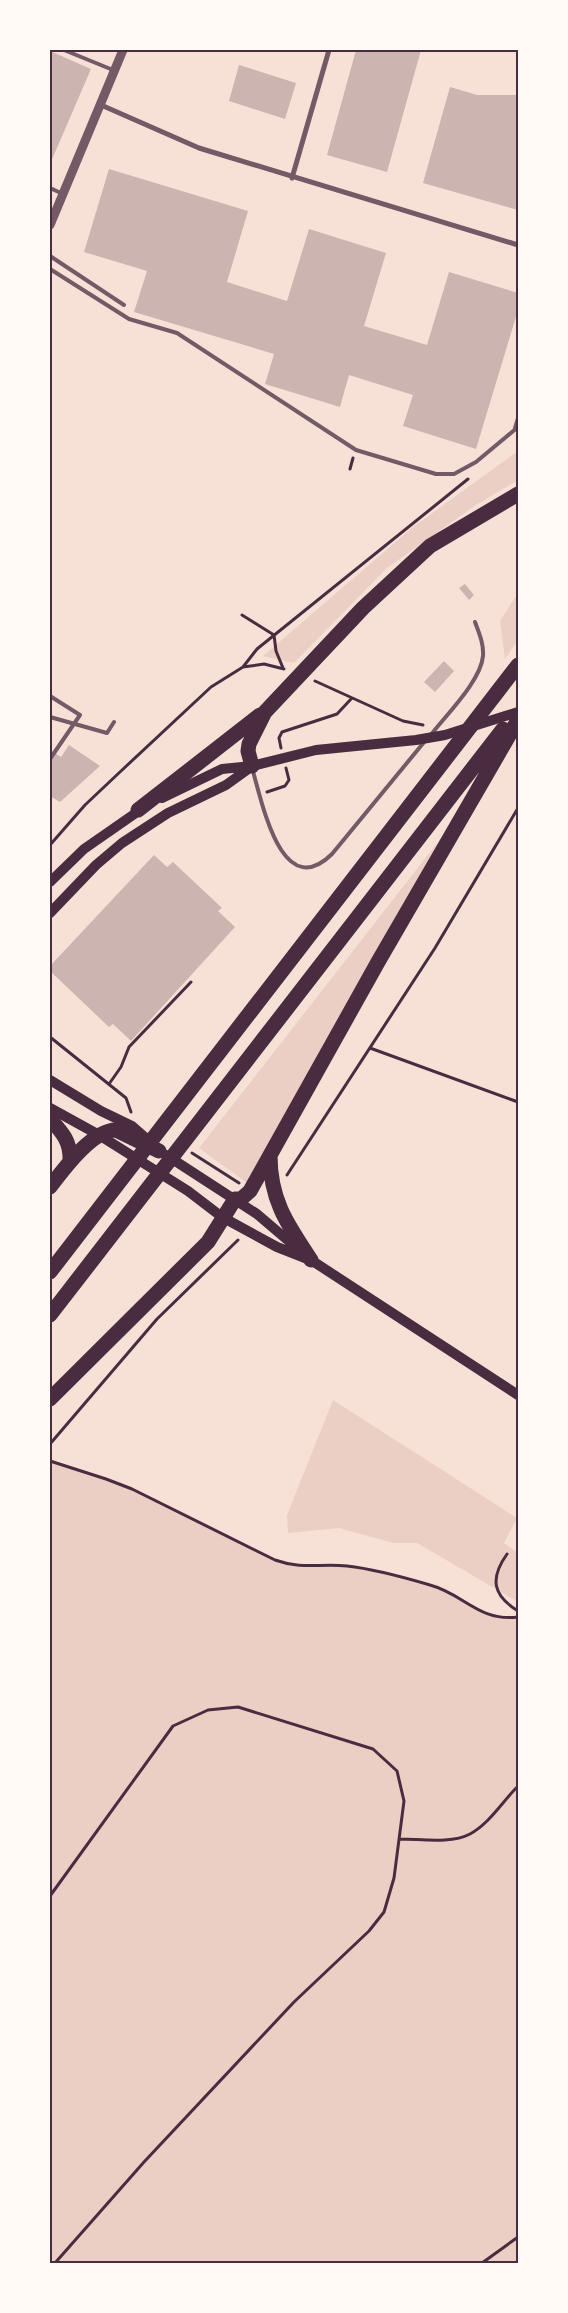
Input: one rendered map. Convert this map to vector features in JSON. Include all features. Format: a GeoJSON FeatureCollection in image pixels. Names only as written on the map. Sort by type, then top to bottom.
{"type":"FeatureCollection","features":[{"type":"Feature","properties":{"kind":"highway"},"geometry":{"type":"LineString","coordinates":[[138,810],[265,712],[363,608],[418,556],[452,531],[518,494]]}},
{"type":"Feature","properties":{"kind":"highway"},"geometry":{"type":"LineString","coordinates":[[50,1272],[518,665]]}},
{"type":"Feature","properties":{"kind":"highway"},"geometry":{"type":"LineString","coordinates":[[50,1315],[518,711]]}},
{"type":"Feature","properties":{"kind":"highway"},"geometry":{"type":"LineString","coordinates":[[252,766],[248,751],[249,744],[265,712]]}},
{"type":"Feature","properties":{"kind":"highway"},"geometry":{"type":"LineString","coordinates":[[50,1399],[208,1242],[235,1199],[241,1199],[250,1191],[378,962],[518,720]]}},
{"type":"Feature","properties":{"kind":"highway"},"geometry":{"type":"LineString","coordinates":[[50,1119],[66,1138],[70,1149],[70,1162]]}},
{"type":"Feature","properties":{"kind":"highway"},"geometry":{"type":"LineString","coordinates":[[50,1187],[70,1162],[99,1135],[110,1130],[130,1125],[159,1151]]}},
{"type":"Feature","properties":{"kind":"highway"},"geometry":{"type":"LineString","coordinates":[[270,1155],[277,1203],[287,1223],[311,1260]]}},
{"type":"Feature","properties":{"kind":"main road"},"geometry":{"type":"LineString","coordinates":[[50,882],[84,849],[138,810],[222,768],[252,766],[316,750],[416,740],[464,730],[518,711]]}},
{"type":"Feature","properties":{"kind":"main road"},"geometry":{"type":"LineString","coordinates":[[50,913],[96,865],[122,843],[168,813],[226,785],[252,766]]}},
{"type":"Feature","properties":{"kind":"main road"},"geometry":{"type":"LineString","coordinates":[[50,1080],[101,1111],[130,1125]]}},
{"type":"Feature","properties":{"kind":"main road"},"geometry":{"type":"LineString","coordinates":[[50,1108],[99,1135],[188,1191],[222,1217],[277,1248],[311,1260]]}},
{"type":"Feature","properties":{"kind":"main road"},"geometry":{"type":"LineString","coordinates":[[159,1151],[257,1214],[311,1260],[518,1395]]}},
{"type":"Feature","properties":{"kind":"street"},"geometry":{"type":"LineString","coordinates":[[50,225],[123,50]]}},
{"type":"Feature","properties":{"kind":"street"},"geometry":{"type":"LineString","coordinates":[[292,178],[329,50]]}},
{"type":"Feature","properties":{"kind":"street"},"geometry":{"type":"LineString","coordinates":[[101,105],[199,148],[292,178],[518,245]]}},
{"type":"Feature","properties":{"kind":"lane"},"geometry":{"type":"LineString","coordinates":[[64,50],[116,70]]}},
{"type":"Feature","properties":{"kind":"lane"},"geometry":{"type":"LineString","coordinates":[[50,188],[63,194]]}},
{"type":"Feature","properties":{"kind":"lane"},"geometry":{"type":"LineString","coordinates":[[50,256],[124,304]]}},
{"type":"Feature","properties":{"kind":"lane"},"geometry":{"type":"LineString","coordinates":[[50,270],[129,319],[177,333],[356,450],[436,474],[454,474],[476,462],[517,428],[518,418]]}},
{"type":"Feature","properties":{"kind":"lane"},"geometry":{"type":"LineString","coordinates":[[252,766],[270,829],[278,846],[294,864],[303,868],[318,866],[332,854],[384,793],[471,683],[483,656],[483,647],[475,622]]}},
{"type":"Feature","properties":{"kind":"lane"},"geometry":{"type":"LineString","coordinates":[[50,696],[80,715],[50,759]]}},
{"type":"Feature","properties":{"kind":"lane"},"geometry":{"type":"LineString","coordinates":[[50,717],[107,733],[114,722]]}},
{"type":"Feature","properties":{"kind":"path"},"geometry":{"type":"LineString","coordinates":[[243,667],[257,649],[473,475]]}},
{"type":"Feature","properties":{"kind":"path"},"geometry":{"type":"LineString","coordinates":[[242,615],[274,635]]}},
{"type":"Feature","properties":{"kind":"path"},"geometry":{"type":"LineString","coordinates":[[50,845],[85,805],[223,678],[243,667],[264,664],[284,669],[276,652],[274,635]]}},
{"type":"Feature","properties":{"kind":"path"},"geometry":{"type":"LineString","coordinates":[[315,681],[403,721],[431,724]]}},
{"type":"Feature","properties":{"kind":"path"},"geometry":{"type":"LineString","coordinates":[[279,738],[282,732],[337,714],[352,698]]}},
{"type":"Feature","properties":{"kind":"path"},"geometry":{"type":"LineString","coordinates":[[285,1178],[435,948],[518,808]]}},
{"type":"Feature","properties":{"kind":"path"},"geometry":{"type":"LineString","coordinates":[[109,1084],[121,1067],[129,1047],[191,982]]}},
{"type":"Feature","properties":{"kind":"path"},"geometry":{"type":"LineString","coordinates":[[50,1037],[126,1098],[130,1125]]}},
{"type":"Feature","properties":{"kind":"path"},"geometry":{"type":"LineString","coordinates":[[370,1048],[518,1102]]}},
{"type":"Feature","properties":{"kind":"path"},"geometry":{"type":"LineString","coordinates":[[50,1444],[157,1319],[248,1231]]}},
{"type":"Feature","properties":{"kind":"path"},"geometry":{"type":"LineString","coordinates":[[50,1461],[132,1489],[262,1556],[282,1563],[299,1567],[346,1566],[360,1568],[441,1589],[488,1616],[499,1618],[518,1617]]}},
{"type":"Feature","properties":{"kind":"path"},"geometry":{"type":"LineString","coordinates":[[507,1554],[498,1566],[495,1583],[499,1594],[518,1611]]}},
{"type":"Feature","properties":{"kind":"path"},"geometry":{"type":"LineString","coordinates":[[50,1896],[174,1726],[208,1710],[238,1707],[373,1749],[396,1772],[404,1801],[400,1839],[390,1897],[384,1912],[370,1931],[294,2002],[144,2162],[54,2263]]}},
{"type":"Feature","properties":{"kind":"path"},"geometry":{"type":"LineString","coordinates":[[400,1839],[455,1838],[470,1834],[483,1824],[518,1786]]}},
{"type":"Feature","properties":{"kind":"path"},"geometry":{"type":"LineString","coordinates":[[482,2263],[518,2237]]}},
{"type":"Feature","properties":{"kind":"shaded area"},"geometry":{"type":"Polygon","coordinates":[[[518,451],[518,480],[476,505],[387,568],[294,663],[263,656],[413,527],[518,451]]]}},
{"type":"Feature","properties":{"kind":"shaded area"},"geometry":{"type":"Polygon","coordinates":[[[518,593],[518,640],[505,659],[500,621],[518,593]]]}},
{"type":"Feature","properties":{"kind":"shaded area"},"geometry":{"type":"Polygon","coordinates":[[[438,842],[247,1183],[199,1148],[438,842]]]}},
{"type":"Feature","properties":{"kind":"shaded area"},"geometry":{"type":"Polygon","coordinates":[[[333,1400],[517,1518],[504,1543],[518,1553],[518,1602],[417,1543],[393,1543],[339,1528],[288,1533],[287,1515],[333,1400]]]}},
{"type":"Feature","properties":{"kind":"shaded area"},"geometry":{"type":"Polygon","coordinates":[[[50,1461],[132,1489],[275,1560],[299,1567],[333,1565],[360,1568],[441,1589],[488,1615],[518,1617],[518,2263],[50,2263],[50,1461]]]}},
{"type":"Feature","properties":{"kind":"building"},"geometry":{"type":"Polygon","coordinates":[[[356,50],[421,50],[387,172],[327,155],[356,50]]]}},
{"type":"Feature","properties":{"kind":"building"},"geometry":{"type":"Polygon","coordinates":[[[50,51],[91,69],[50,164],[50,51]]]}},
{"type":"Feature","properties":{"kind":"building"},"geometry":{"type":"Polygon","coordinates":[[[239,65],[296,83],[285,119],[229,101],[239,65]]]}},
{"type":"Feature","properties":{"kind":"building"},"geometry":{"type":"Polygon","coordinates":[[[450,87],[477,95],[518,95],[518,210],[423,183],[450,87]]]}},
{"type":"Feature","properties":{"kind":"building"},"geometry":{"type":"Polygon","coordinates":[[[109,169],[248,211],[227,282],[287,301],[309,229],[386,253],[364,326],[427,345],[449,272],[518,293],[518,310],[476,449],[403,426],[413,395],[349,375],[340,407],[265,384],[274,354],[134,312],[147,271],[84,252],[109,169]]]}},
{"type":"Feature","properties":{"kind":"building"},"geometry":{"type":"Polygon","coordinates":[[[465,584],[474,595],[469,600],[459,588],[465,584]]]}},
{"type":"Feature","properties":{"kind":"building"},"geometry":{"type":"Polygon","coordinates":[[[444,661],[454,671],[435,692],[424,682],[444,661]]]}},
{"type":"Feature","properties":{"kind":"building"},"geometry":{"type":"Polygon","coordinates":[[[69,745],[100,766],[60,802],[50,796],[50,750],[61,757],[69,745]]]}},
{"type":"Feature","properties":{"kind":"building"},"geometry":{"type":"Polygon","coordinates":[[[154,855],[167,867],[173,862],[222,908],[218,911],[235,927],[131,1041],[113,1024],[109,1027],[50,971],[50,966],[154,855]]]}}]}
